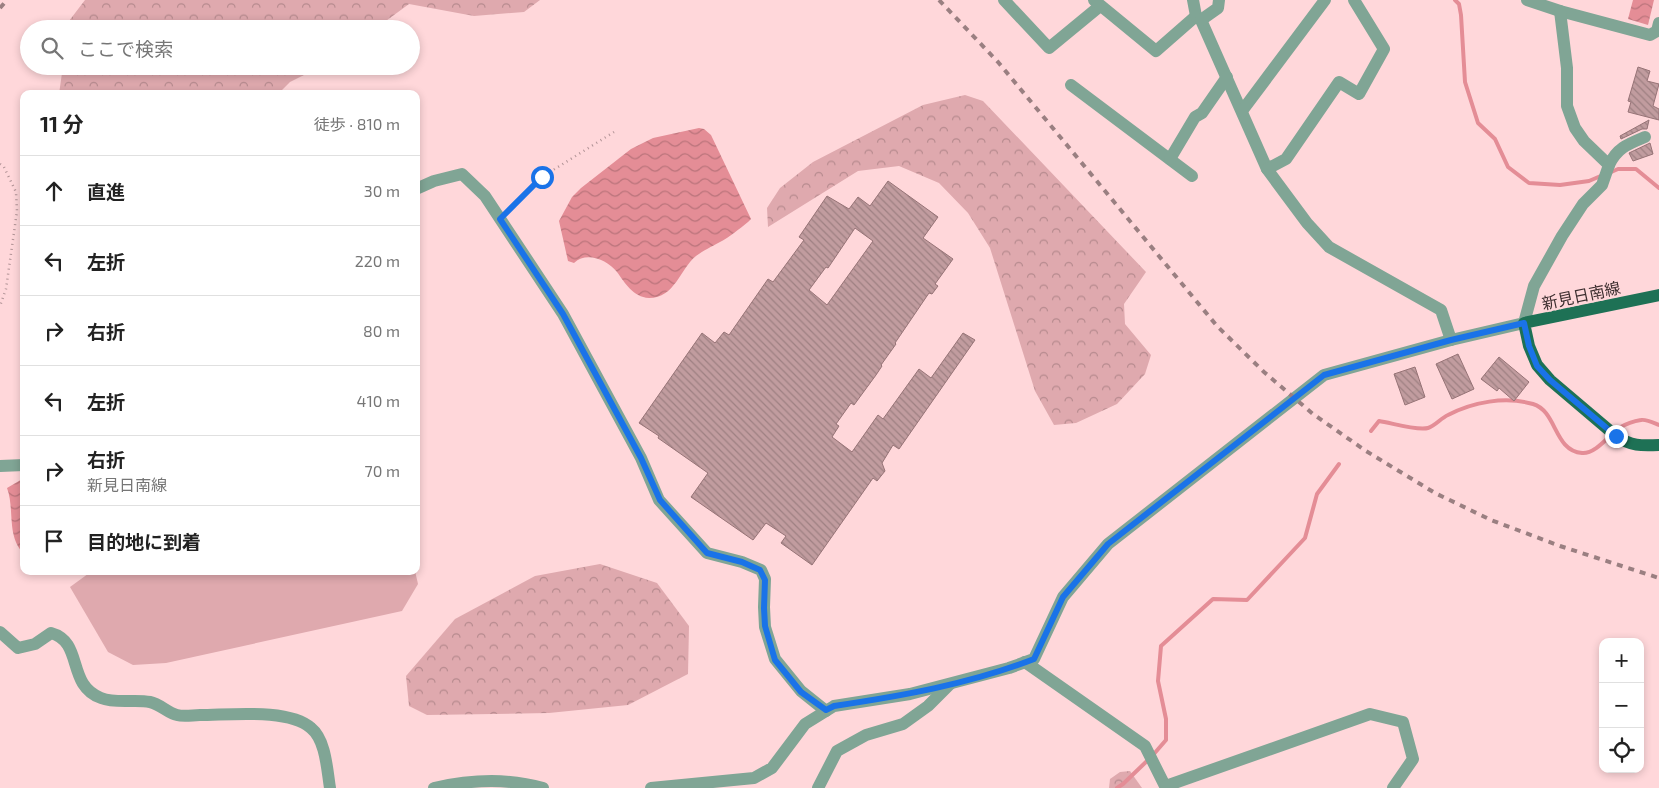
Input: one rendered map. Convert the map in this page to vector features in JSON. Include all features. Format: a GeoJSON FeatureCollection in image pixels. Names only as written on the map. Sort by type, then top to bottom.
{"type":"FeatureCollection","features":[{"type":"Feature","properties":{"kind":"main road","name":"新見日南線"},"geometry":{"type":"LineString","coordinates":[[1659,296],[1524,323],[1529,346],[1537,366],[1550,380],[1627,443],[1645,446],[1659,445]]}},
{"type":"Feature","properties":{"kind":"street"},"geometry":{"type":"LineString","coordinates":[[1004,0],[1050,48],[1097,3],[1156,51],[1199,18],[1218,8],[1219,0]]}},
{"type":"Feature","properties":{"kind":"street"},"geometry":{"type":"LineString","coordinates":[[1192,0],[1268,169],[1307,223],[1329,247],[1441,310],[1451,340]]}},
{"type":"Feature","properties":{"kind":"street"},"geometry":{"type":"LineString","coordinates":[[1242,111],[1325,0]]}},
{"type":"Feature","properties":{"kind":"street"},"geometry":{"type":"LineString","coordinates":[[1268,169],[1286,159],[1339,82],[1358,94],[1384,50],[1354,0]]}},
{"type":"Feature","properties":{"kind":"street"},"geometry":{"type":"LineString","coordinates":[[1527,0],[1560,11],[1650,35],[1656,31],[1659,23]]}},
{"type":"Feature","properties":{"kind":"street"},"geometry":{"type":"LineString","coordinates":[[1560,11],[1567,68],[1568,106],[1572,121],[1584,141],[1609,165]]}},
{"type":"Feature","properties":{"kind":"street"},"geometry":{"type":"LineString","coordinates":[[1170,159],[1195,117],[1202,113],[1227,77]]}},
{"type":"Feature","properties":{"kind":"street"},"geometry":{"type":"LineString","coordinates":[[1071,85],[1192,176]]}},
{"type":"Feature","properties":{"kind":"street"},"geometry":{"type":"LineString","coordinates":[[651,788],[754,778],[772,768],[805,724],[834,706],[910,694],[951,684],[1034,659],[1063,597],[1108,544],[1324,375],[1451,340],[1524,323],[1534,286],[1562,236],[1583,204],[1602,185],[1614,155],[1626,145],[1644,137]]}},
{"type":"Feature","properties":{"kind":"street"},"geometry":{"type":"LineString","coordinates":[[420,187],[434,181],[462,174],[485,196],[563,314],[641,458],[660,500],[707,553],[742,562],[760,570],[765,580],[765,626],[775,660],[801,692],[826,710]]}},
{"type":"Feature","properties":{"kind":"street"},"geometry":{"type":"LineString","coordinates":[[0,466],[20,465]]}},
{"type":"Feature","properties":{"kind":"street"},"geometry":{"type":"LineString","coordinates":[[0,632],[18,648],[35,644],[51,634],[61,636],[70,646],[77,672],[87,689],[101,698],[151,702],[178,715],[264,714],[294,718],[312,728],[324,749],[330,788]]}},
{"type":"Feature","properties":{"kind":"street"},"geometry":{"type":"LineString","coordinates":[[1025,662],[1145,746],[1166,787],[1370,714],[1403,722],[1414,759],[1393,788]]}},
{"type":"Feature","properties":{"kind":"street"},"geometry":{"type":"LineString","coordinates":[[818,788],[837,751],[866,735],[903,724],[928,706],[951,684]]}},
{"type":"Feature","properties":{"kind":"street"},"geometry":{"type":"LineString","coordinates":[[434,788],[486,781],[524,783],[542,788]]}},
{"type":"Feature","properties":{"kind":"path"},"geometry":{"type":"LineString","coordinates":[[500,219],[542,177],[614,132]]}},
{"type":"Feature","properties":{"kind":"path"},"geometry":{"type":"LineString","coordinates":[[0,164],[4,167],[16,192],[17,211],[6,290],[0,306]]}},
{"type":"Feature","properties":{"kind":"green space"},"geometry":{"type":"Polygon","coordinates":[[[85,0],[540,0],[524,12],[474,16],[409,4],[387,20],[70,20],[85,0]]]}},
{"type":"Feature","properties":{"kind":"green space"},"geometry":{"type":"Polygon","coordinates":[[[62,75],[304,75],[290,82],[282,90],[60,90],[62,75]]]}},
{"type":"Feature","properties":{"kind":"green space"},"geometry":{"type":"Polygon","coordinates":[[[965,95],[983,101],[1146,272],[1124,304],[1125,324],[1151,355],[1145,374],[1117,404],[1076,423],[1054,425],[1035,391],[990,248],[968,213],[939,183],[899,166],[858,171],[768,227],[767,208],[780,188],[813,162],[923,105],[965,95]]]}},
{"type":"Feature","properties":{"kind":"green space"},"geometry":{"type":"Polygon","coordinates":[[[600,564],[657,583],[689,626],[688,674],[628,705],[549,713],[427,715],[409,706],[406,676],[455,619],[535,576],[600,564]]]}},
{"type":"Feature","properties":{"kind":"green space"},"geometry":{"type":"Polygon","coordinates":[[[86,575],[416,575],[418,584],[402,611],[166,663],[133,665],[108,652],[70,587],[86,575]]]}},
{"type":"Feature","properties":{"kind":"green space"},"geometry":{"type":"Polygon","coordinates":[[[1130,771],[1142,788],[1109,788],[1110,779],[1120,772],[1130,771]]]}},
{"type":"Feature","properties":{"kind":"water"},"geometry":{"type":"Polygon","coordinates":[[[1633,0],[1654,0],[1648,25],[1628,19],[1633,0]]]}},
{"type":"Feature","properties":{"kind":"water"},"geometry":{"type":"Polygon","coordinates":[[[699,128],[704,129],[711,135],[751,219],[727,238],[696,256],[671,288],[658,297],[649,298],[638,295],[626,285],[613,268],[597,258],[579,259],[574,263],[568,261],[559,221],[572,197],[631,149],[653,138],[699,128]]]}},
{"type":"Feature","properties":{"kind":"water"},"geometry":{"type":"Polygon","coordinates":[[[20,480],[20,549],[13,531],[7,488],[20,480]]]}},
{"type":"Feature","properties":{"kind":"building"},"geometry":{"type":"Polygon","coordinates":[[[1638,67],[1650,71],[1647,81],[1659,84],[1653,106],[1659,109],[1659,120],[1628,112],[1631,102],[1628,101],[1638,67]]]}},
{"type":"Feature","properties":{"kind":"building"},"geometry":{"type":"Polygon","coordinates":[[[1649,120],[1647,129],[1642,129],[1621,139],[1620,136],[1649,120]]]}},
{"type":"Feature","properties":{"kind":"building"},"geometry":{"type":"Polygon","coordinates":[[[1650,143],[1653,154],[1633,161],[1629,153],[1650,143]]]}},
{"type":"Feature","properties":{"kind":"building"},"geometry":{"type":"Polygon","coordinates":[[[888,181],[938,217],[923,238],[953,259],[935,284],[938,286],[932,294],[929,293],[876,375],[854,405],[851,403],[836,424],[839,426],[832,437],[852,452],[878,415],[883,419],[919,369],[931,378],[963,333],[975,340],[899,449],[893,445],[882,463],[885,471],[877,481],[873,478],[812,565],[781,543],[786,536],[766,523],[753,540],[691,497],[708,473],[639,423],[702,333],[715,343],[724,332],[729,335],[768,279],[773,282],[804,240],[799,237],[827,196],[849,209],[858,197],[870,206],[888,181]],[[855,228],[828,268],[826,267],[809,290],[827,305],[873,241],[855,228]]]}},
{"type":"Feature","properties":{"kind":"building"},"geometry":{"type":"Polygon","coordinates":[[[1458,354],[1474,389],[1452,399],[1436,364],[1458,354]]]}},
{"type":"Feature","properties":{"kind":"building"},"geometry":{"type":"Polygon","coordinates":[[[1499,357],[1529,382],[1514,401],[1499,388],[1497,391],[1481,379],[1499,357]]]}},
{"type":"Feature","properties":{"kind":"building"},"geometry":{"type":"Polygon","coordinates":[[[1415,367],[1425,397],[1405,405],[1394,374],[1415,367]]]}},
{"type":"Feature","properties":{"kind":"waterway"},"geometry":{"type":"LineString","coordinates":[[1455,0],[1459,4],[1461,15],[1465,82],[1478,123],[1495,139],[1508,167],[1529,183],[1560,185],[1589,181],[1603,175]]}},
{"type":"Feature","properties":{"kind":"waterway"},"geometry":{"type":"LineString","coordinates":[[1609,173],[1618,169],[1636,169],[1659,188]]}},
{"type":"Feature","properties":{"kind":"waterway"},"geometry":{"type":"LineString","coordinates":[[1371,431],[1379,421],[1411,428],[1428,428],[1445,416],[1458,410],[1478,404],[1500,401],[1522,402],[1541,408],[1547,414],[1566,445],[1573,451],[1582,453],[1602,444],[1619,428],[1629,423],[1643,420],[1659,425]]}},
{"type":"Feature","properties":{"kind":"waterway"},"geometry":{"type":"LineString","coordinates":[[1153,755],[1166,740],[1166,719],[1158,681],[1161,646],[1213,599],[1247,600],[1305,538],[1317,494],[1339,464]]}},
{"type":"Feature","properties":{"kind":"waterway"},"geometry":{"type":"LineString","coordinates":[[1117,788],[1148,760]]}},
{"type":"Feature","properties":{"kind":"railway"},"geometry":{"type":"LineString","coordinates":[[0,8],[7,0]]}},
{"type":"Feature","properties":{"kind":"railway"},"geometry":{"type":"LineString","coordinates":[[939,0],[998,62],[1217,326],[1264,372],[1313,414],[1366,451],[1435,493],[1491,520],[1560,546],[1659,578]]}},
{"type":"Feature","properties":{"kind":"route"},"geometry":{"type":"LineString","coordinates":[[542,177],[500,219],[563,314],[641,458],[660,500],[707,553],[742,562],[760,570],[765,580],[765,626],[775,660],[801,692],[826,710],[834,706],[910,694],[1009,668],[1034,659],[1063,597],[1108,544],[1324,375],[1451,340],[1524,323],[1529,346],[1537,366],[1550,380],[1616,436]]}}]}
